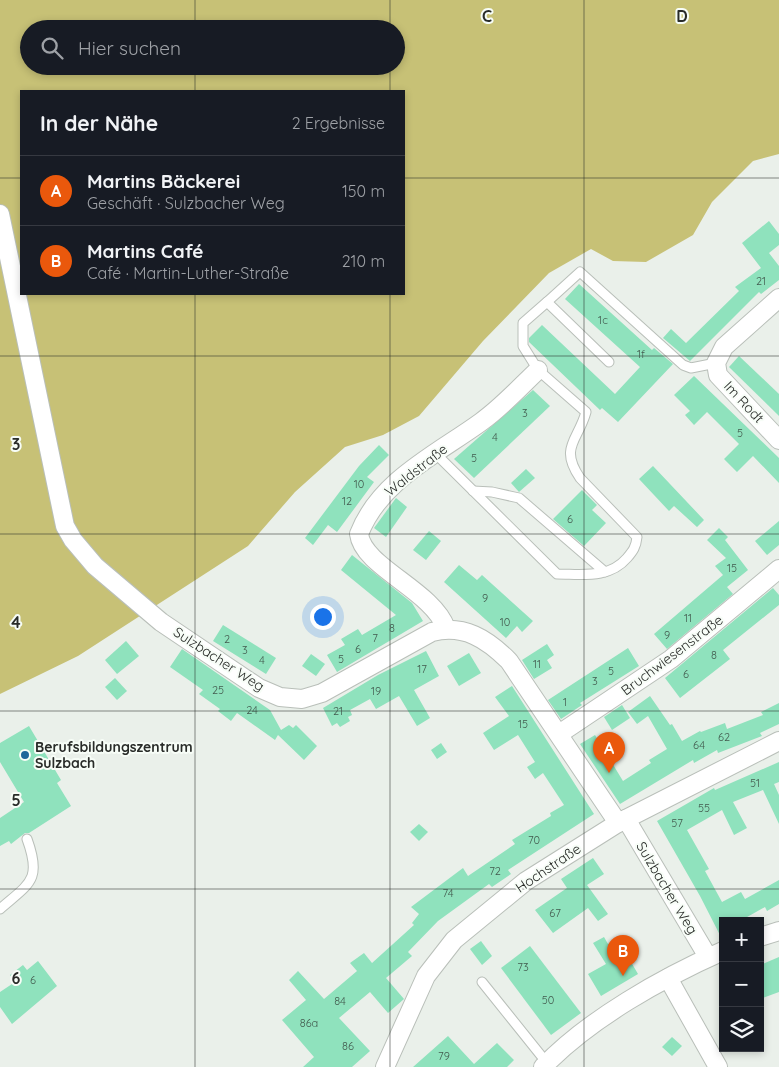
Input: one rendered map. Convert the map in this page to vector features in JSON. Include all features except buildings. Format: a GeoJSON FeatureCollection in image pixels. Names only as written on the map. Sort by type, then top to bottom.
{"type":"FeatureCollection","features":[{"type":"Feature","properties":{"kind":"street","name":"Sulzbacher Weg"},"geometry":{"type":"LineString","coordinates":[[0,214],[65,526],[73,540],[95,566],[161,622],[259,688],[280,698],[302,700],[322,694],[432,632],[446,628],[461,630],[494,646],[509,661],[716,954]]}},
{"type":"Feature","properties":{"kind":"street"},"geometry":{"type":"LineString","coordinates":[[716,364],[724,347],[779,298]]}},
{"type":"Feature","properties":{"kind":"street","name":"Im Rodt"},"geometry":{"type":"LineString","coordinates":[[716,364],[718,375],[779,440]]}},
{"type":"Feature","properties":{"kind":"street","name":"Waldstraße"},"geometry":{"type":"LineString","coordinates":[[446,628],[442,618],[431,604],[365,550],[359,534],[377,502],[392,486],[483,420],[538,370]]}},
{"type":"Feature","properties":{"kind":"street","name":"Bruchwiesenstraße"},"geometry":{"type":"LineString","coordinates":[[559,734],[671,659],[779,569]]}},
{"type":"Feature","properties":{"kind":"street","name":"Hochstraße"},"geometry":{"type":"LineString","coordinates":[[386,1067],[426,976],[454,940],[526,881],[622,821],[779,741]]}},
{"type":"Feature","properties":{"kind":"street"},"geometry":{"type":"LineString","coordinates":[[764,936],[779,931]]}},
{"type":"Feature","properties":{"kind":"street"},"geometry":{"type":"LineString","coordinates":[[545,1065],[624,1003],[716,954]]}},
{"type":"Feature","properties":{"kind":"street"},"geometry":{"type":"LineString","coordinates":[[668,978],[718,1067]]}},
{"type":"Feature","properties":{"kind":"lane"},"geometry":{"type":"LineString","coordinates":[[435,453],[557,574],[614,570],[626,560],[636,546],[637,537],[580,478],[573,468],[570,456],[572,440],[581,430],[586,412],[538,370],[523,346],[524,323],[580,272],[683,365],[691,368],[716,364]]}},
{"type":"Feature","properties":{"kind":"lane"},"geometry":{"type":"LineString","coordinates":[[547,302],[609,362]]}},
{"type":"Feature","properties":{"kind":"lane"},"geometry":{"type":"LineString","coordinates":[[473,491],[492,492],[519,498],[605,572]]}},
{"type":"Feature","properties":{"kind":"lane"},"geometry":{"type":"LineString","coordinates":[[0,909],[27,886],[33,877],[33,856],[27,839]]}},
{"type":"Feature","properties":{"kind":"lane"},"geometry":{"type":"LineString","coordinates":[[482,982],[545,1065]]}},
{"type":"Feature","properties":{"kind":"shaded area"},"geometry":{"type":"Polygon","coordinates":[[[0,0],[779,0],[779,154],[753,161],[712,202],[693,235],[646,262],[613,261],[591,249],[549,273],[483,341],[419,416],[383,435],[345,447],[295,492],[248,546],[78,656],[0,694],[0,0]]]}},
{"type":"Feature","properties":{"kind":"place","name":"Berufsbildungszentrum Sulzbach"},"geometry":{"type":"Point","coordinates":[25,755]}},
{"type":"Feature","properties":{"kind":"place","name":"Martins Bäckerei"},"geometry":{"type":"Point","coordinates":[609,773]}},
{"type":"Feature","properties":{"kind":"place","name":"Martins Café"},"geometry":{"type":"Point","coordinates":[623,976]}}]}
